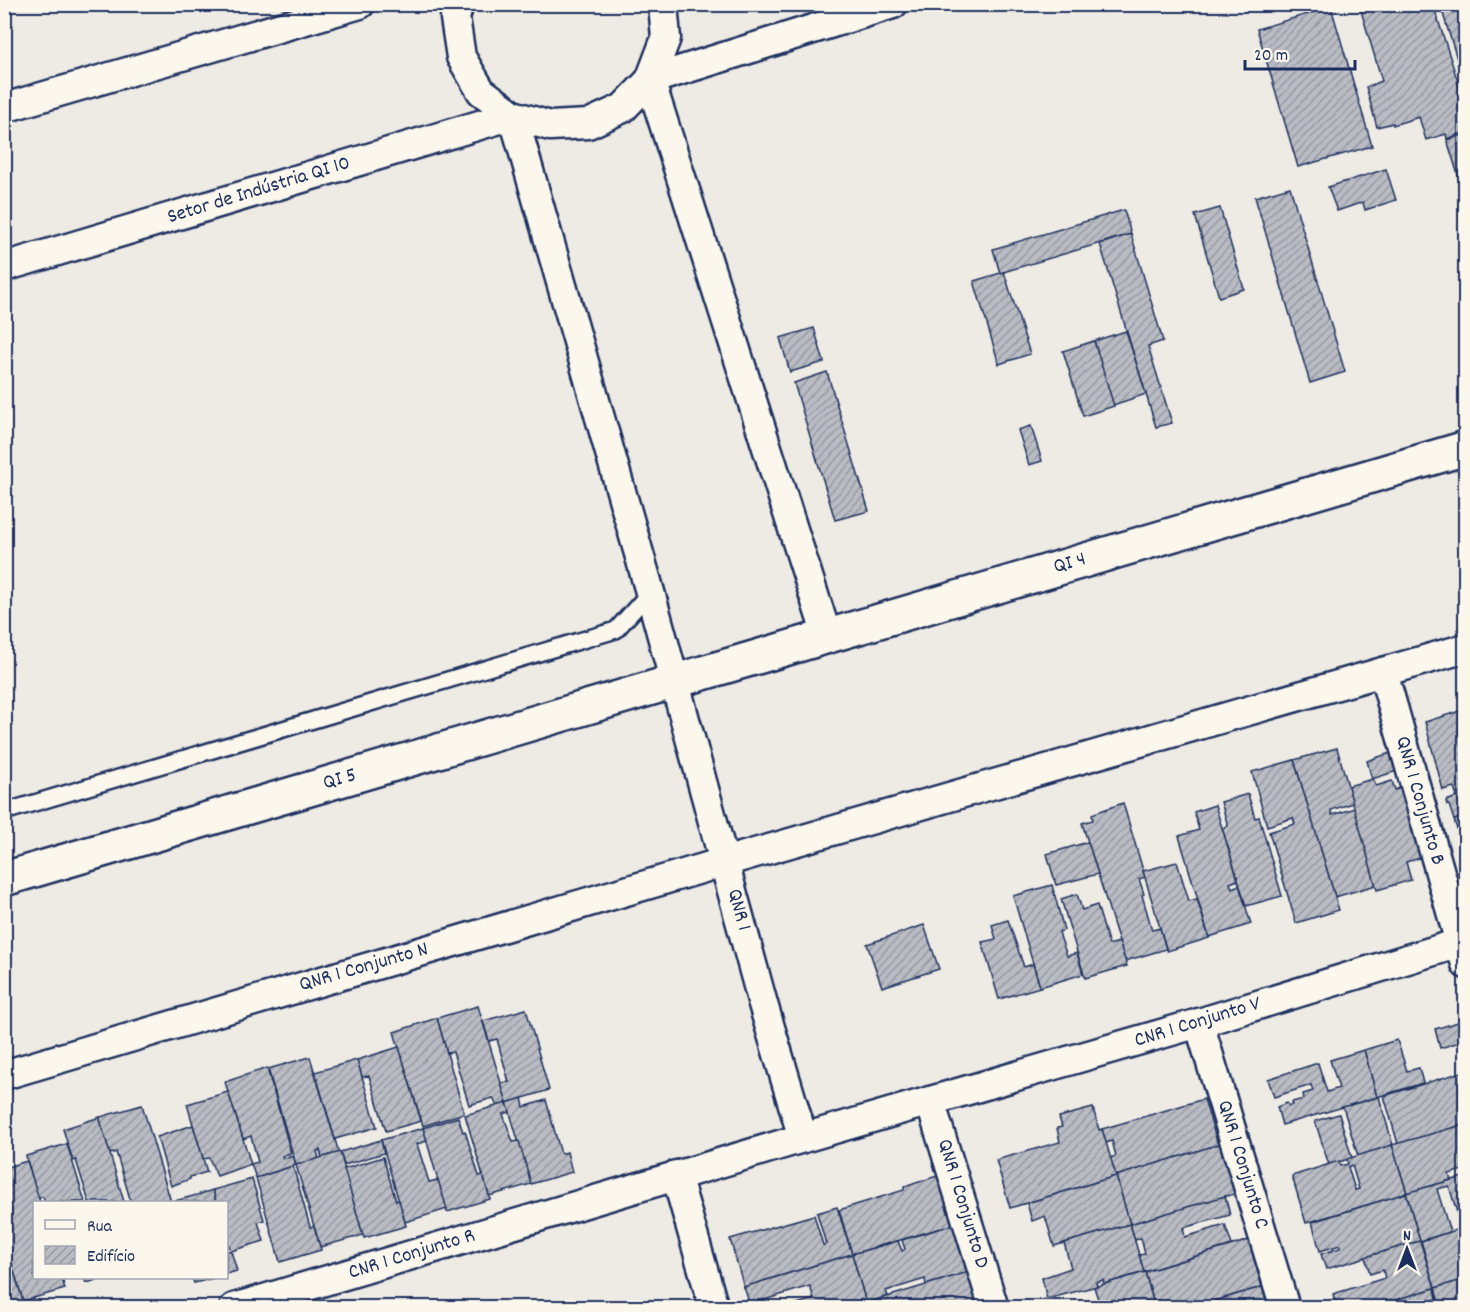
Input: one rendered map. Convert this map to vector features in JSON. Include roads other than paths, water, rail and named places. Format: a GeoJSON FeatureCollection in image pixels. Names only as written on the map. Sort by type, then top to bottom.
{"type":"FeatureCollection","features":[{"type":"Feature","properties":{"kind":"street"},"geometry":{"type":"LineString","coordinates":[[4,108],[360,4]]}},
{"type":"Feature","properties":{"kind":"street"},"geometry":{"type":"LineString","coordinates":[[459,4],[455,18],[461,57],[481,91],[513,116],[550,126],[588,124],[623,108],[650,80],[666,38],[663,4]]}},
{"type":"Feature","properties":{"kind":"street"},"geometry":{"type":"LineString","coordinates":[[650,80],[893,4]]}},
{"type":"Feature","properties":{"kind":"street"},"geometry":{"type":"LineString","coordinates":[[650,80],[827,636]]}},
{"type":"Feature","properties":{"kind":"street","name":"Setor de Indústria QI 10"},"geometry":{"type":"LineString","coordinates":[[4,267],[513,116]]}},
{"type":"Feature","properties":{"kind":"street","name":"QNR 1"},"geometry":{"type":"LineString","coordinates":[[513,116],[676,682],[763,1004],[803,1137]]}},
{"type":"Feature","properties":{"kind":"street","name":"QI 4"},"geometry":{"type":"LineString","coordinates":[[676,682],[1466,448]]}},
{"type":"Feature","properties":{"kind":"street","name":"QNR 1 Conjunto N"},"geometry":{"type":"LineString","coordinates":[[4,1075],[724,862],[1466,648]]}},
{"type":"Feature","properties":{"kind":"street","name":"QNR 1 Conjunto B"},"geometry":{"type":"LineString","coordinates":[[1383,672],[1463,949]]}},
{"type":"Feature","properties":{"kind":"street","name":"QI 5"},"geometry":{"type":"LineString","coordinates":[[4,879],[676,682]]}},
{"type":"Feature","properties":{"kind":"street","name":"CNR 1 Conjunto V"},"geometry":{"type":"LineString","coordinates":[[930,1101],[1463,949]]}},
{"type":"Feature","properties":{"kind":"street","name":"QNR 1 Conjunto C"},"geometry":{"type":"LineString","coordinates":[[1199,1023],[1285,1308]]}},
{"type":"Feature","properties":{"kind":"street"},"geometry":{"type":"LineString","coordinates":[[714,1308],[676,1175],[930,1101]]}},
{"type":"Feature","properties":{"kind":"street","name":"QNR 1 Conjunto D"},"geometry":{"type":"LineString","coordinates":[[930,1101],[994,1308]]}},
{"type":"Feature","properties":{"kind":"street","name":"CNR 1 Conjunto R"},"geometry":{"type":"LineString","coordinates":[[234,1308],[291,1300],[676,1175]]}},
{"type":"Feature","properties":{"kind":"lane"},"geometry":{"type":"LineString","coordinates":[[4,812],[616,630],[650,592]]}}]}
